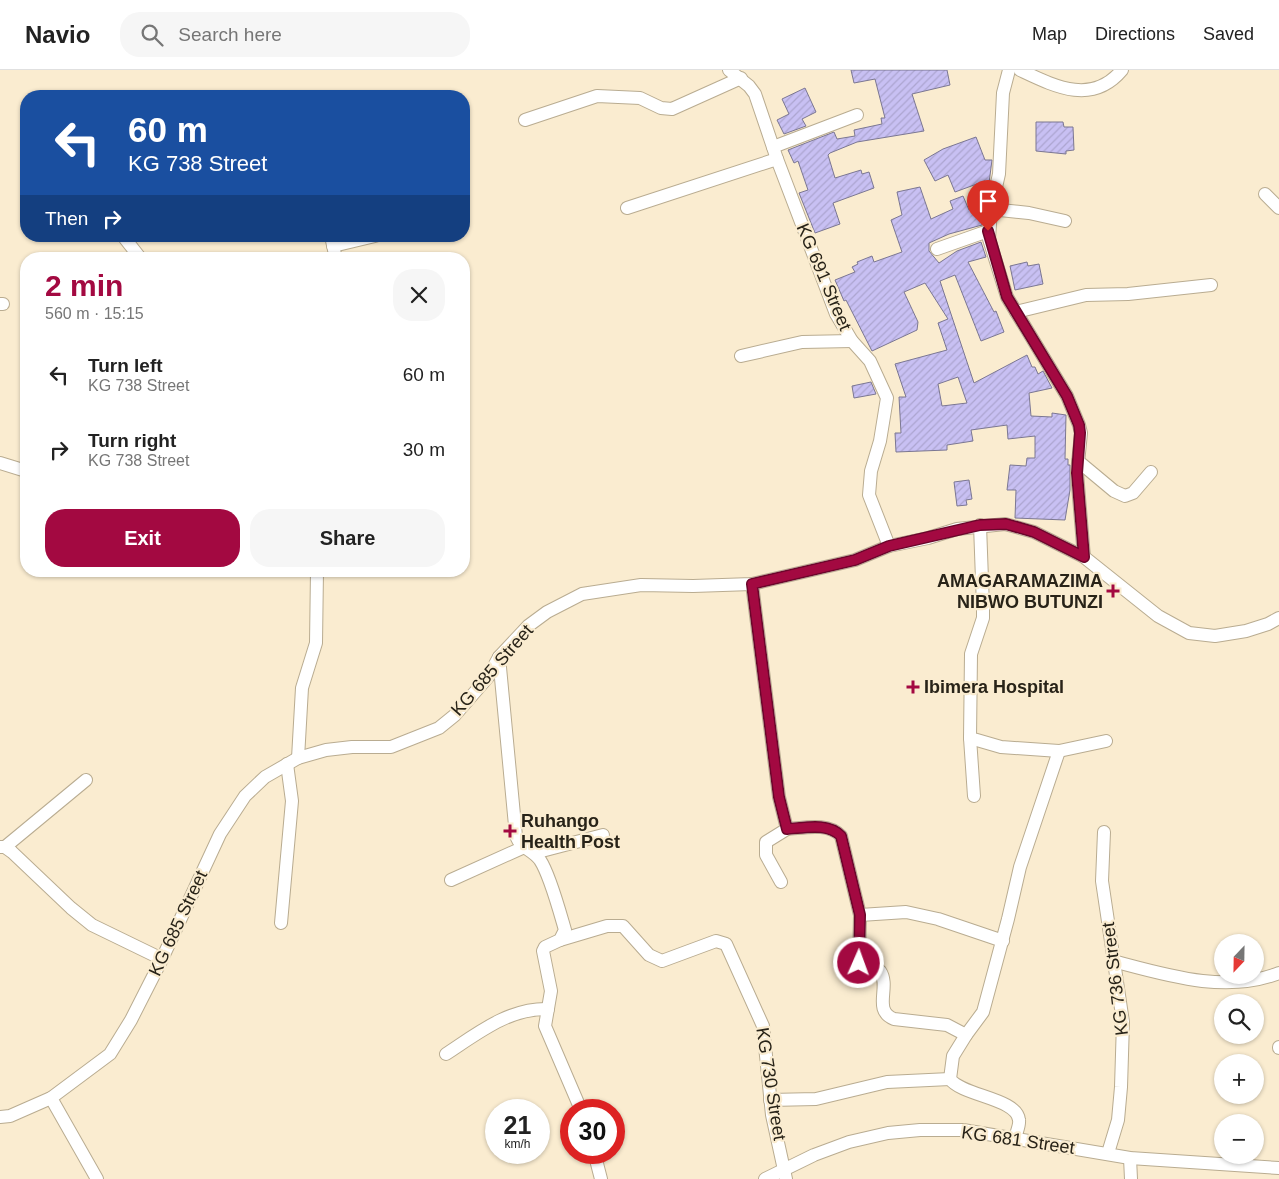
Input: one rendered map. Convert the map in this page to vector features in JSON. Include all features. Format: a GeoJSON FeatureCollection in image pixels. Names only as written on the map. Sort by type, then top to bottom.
{"type":"FeatureCollection","features":[{"type":"Feature","properties":{"kind":"street","name":"KG 691 Street"},"geometry":{"type":"LineString","coordinates":[[729,70],[741,78],[755,94],[775,153],[836,314],[852,341],[870,361],[887,398],[882,434],[871,471],[869,495],[889,546]]}},
{"type":"Feature","properties":{"kind":"street"},"geometry":{"type":"LineString","coordinates":[[1009,70],[1003,94],[999,174],[988,231],[1007,297],[1067,396],[1079,425],[1077,473],[1084,557]]}},
{"type":"Feature","properties":{"kind":"street"},"geometry":{"type":"LineString","coordinates":[[1020,70],[1075,91],[1092,90],[1110,81],[1122,70]]}},
{"type":"Feature","properties":{"kind":"street"},"geometry":{"type":"LineString","coordinates":[[525,120],[597,96],[640,98],[661,108],[672,109],[741,78]]}},
{"type":"Feature","properties":{"kind":"street"},"geometry":{"type":"LineString","coordinates":[[627,208],[775,153],[857,115]]}},
{"type":"Feature","properties":{"kind":"street"},"geometry":{"type":"LineString","coordinates":[[1265,194],[1279,208]]}},
{"type":"Feature","properties":{"kind":"street"},"geometry":{"type":"LineString","coordinates":[[991,209],[1029,213],[1064,221]]}},
{"type":"Feature","properties":{"kind":"street"},"geometry":{"type":"LineString","coordinates":[[937,249],[988,231]]}},
{"type":"Feature","properties":{"kind":"street"},"geometry":{"type":"LineString","coordinates":[[128,242],[136,252]]}},
{"type":"Feature","properties":{"kind":"street"},"geometry":{"type":"LineString","coordinates":[[1016,312],[1086,296],[1128,294],[1211,285]]}},
{"type":"Feature","properties":{"kind":"street"},"geometry":{"type":"LineString","coordinates":[[741,356],[802,342],[852,341]]}},
{"type":"Feature","properties":{"kind":"street"},"geometry":{"type":"LineString","coordinates":[[1078,461],[1114,490],[1125,496],[1133,493],[1151,472]]}},
{"type":"Feature","properties":{"kind":"street"},"geometry":{"type":"LineString","coordinates":[[0,463],[20,469]]}},
{"type":"Feature","properties":{"kind":"street","name":"KG 685 Street"},"geometry":{"type":"LineString","coordinates":[[0,1117],[10,1116],[51,1098],[85,1075],[110,1054],[131,1020],[162,959],[220,834],[245,796],[265,777],[292,761],[326,750],[391,746],[439,728],[455,715],[488,676],[499,657],[535,622],[547,612],[582,594],[641,585],[752,584],[855,560],[889,546],[980,525],[1006,524],[1034,532],[1084,557],[1158,616],[1189,632],[1215,636],[1246,631],[1268,624],[1279,618]]}},
{"type":"Feature","properties":{"kind":"street"},"geometry":{"type":"LineString","coordinates":[[974,796],[970,738],[971,654],[983,618],[980,525]]}},
{"type":"Feature","properties":{"kind":"street"},"geometry":{"type":"LineString","coordinates":[[281,924],[292,801],[292,761],[302,688],[316,643],[317,577]]}},
{"type":"Feature","properties":{"kind":"street"},"geometry":{"type":"LineString","coordinates":[[752,584],[779,797],[787,829]]}},
{"type":"Feature","properties":{"kind":"street"},"geometry":{"type":"LineString","coordinates":[[499,657],[516,836],[542,864],[565,930],[560,940],[545,947],[543,951],[551,991],[545,1026],[576,1099]]}},
{"type":"Feature","properties":{"kind":"street"},"geometry":{"type":"LineString","coordinates":[[970,738],[1000,747],[1059,751],[1106,741]]}},
{"type":"Feature","properties":{"kind":"street"},"geometry":{"type":"LineString","coordinates":[[1015,1139],[1019,1120],[1017,1112],[1006,1105],[953,1083],[950,1079],[953,1056],[983,1012],[1003,941],[1020,867],[1059,751]]}},
{"type":"Feature","properties":{"kind":"street"},"geometry":{"type":"LineString","coordinates":[[86,780],[2,847],[23,862],[70,908],[92,925],[162,959]]}},
{"type":"Feature","properties":{"kind":"street"},"geometry":{"type":"LineString","coordinates":[[781,882],[764,849],[766,842],[787,829],[818,826],[836,830],[841,836],[860,915],[859,963],[863,966],[877,968],[881,973],[883,981],[883,1011],[886,1016],[894,1020],[947,1025],[966,1035]]}},
{"type":"Feature","properties":{"kind":"street","name":"KG 736 Street"},"geometry":{"type":"LineString","coordinates":[[1104,832],[1102,881],[1123,1022],[1122,1087],[1118,1120],[1108,1153]]}},
{"type":"Feature","properties":{"kind":"street"},"geometry":{"type":"LineString","coordinates":[[451,880],[528,850],[603,835]]}},
{"type":"Feature","properties":{"kind":"street"},"geometry":{"type":"LineString","coordinates":[[860,915],[906,912],[938,919],[1003,941]]}},
{"type":"Feature","properties":{"kind":"street","name":"KG 730 Street"},"geometry":{"type":"LineString","coordinates":[[560,940],[607,926],[623,926],[649,955],[662,961],[711,942],[716,941],[726,944],[763,1026],[769,1068],[770,1100],[785,1174]]}},
{"type":"Feature","properties":{"kind":"street"},"geometry":{"type":"LineString","coordinates":[[1113,960],[1164,974],[1238,984],[1260,980],[1279,973]]}},
{"type":"Feature","properties":{"kind":"street"},"geometry":{"type":"LineString","coordinates":[[446,1054],[493,1023],[527,1010],[548,1009]]}},
{"type":"Feature","properties":{"kind":"street"},"geometry":{"type":"LineString","coordinates":[[770,1100],[816,1099],[887,1082],[950,1079]]}},
{"type":"Feature","properties":{"kind":"street"},"geometry":{"type":"LineString","coordinates":[[51,1098],[98,1179]]}},
{"type":"Feature","properties":{"kind":"street","name":"KG 681 Street"},"geometry":{"type":"LineString","coordinates":[[765,1179],[785,1174],[849,1142],[888,1133],[920,1130],[963,1130],[1130,1158],[1279,1168]]}},
{"type":"Feature","properties":{"kind":"street"},"geometry":{"type":"LineString","coordinates":[[1130,1158],[1131,1179]]}},
{"type":"Feature","properties":{"kind":"street"},"geometry":{"type":"LineString","coordinates":[[598,1164],[602,1179]]}},
{"type":"Feature","properties":{"kind":"building"},"geometry":{"type":"Polygon","coordinates":[[[851,70],[947,70],[950,85],[912,94],[924,131],[857,142],[828,155],[835,178],[861,170],[862,174],[869,172],[874,188],[833,203],[840,224],[815,233],[799,193],[808,190],[798,161],[794,163],[788,150],[834,132],[837,139],[855,136],[854,130],[882,124],[881,118],[885,118],[875,79],[854,83],[851,70]]]}},
{"type":"Feature","properties":{"kind":"building"},"geometry":{"type":"Polygon","coordinates":[[[805,88],[816,112],[802,119],[806,126],[784,134],[777,120],[789,114],[782,99],[805,88]]]}},
{"type":"Feature","properties":{"kind":"building"},"geometry":{"type":"Polygon","coordinates":[[[1036,122],[1063,122],[1064,127],[1073,127],[1074,150],[1066,151],[1066,154],[1036,151],[1036,122]]]}},
{"type":"Feature","properties":{"kind":"building"},"geometry":{"type":"Polygon","coordinates":[[[976,137],[985,160],[992,160],[989,183],[986,184],[985,181],[955,192],[948,175],[935,181],[924,160],[943,149],[976,137]]]}},
{"type":"Feature","properties":{"kind":"building"},"geometry":{"type":"Polygon","coordinates":[[[920,187],[931,219],[953,209],[950,201],[963,196],[969,210],[980,207],[983,212],[982,225],[949,234],[929,243],[929,251],[939,263],[957,251],[981,242],[986,257],[968,262],[994,312],[996,311],[1004,332],[981,341],[955,275],[940,281],[974,383],[1027,355],[1032,367],[1035,367],[1038,374],[1043,371],[1052,388],[1029,393],[1031,416],[1052,417],[1052,413],[1066,415],[1065,459],[1068,459],[1068,465],[1070,465],[1070,490],[1065,520],[1015,518],[1016,490],[1007,490],[1010,465],[1026,466],[1027,458],[1035,458],[1035,436],[1008,439],[1007,425],[971,430],[973,441],[947,445],[947,450],[896,452],[895,433],[901,433],[899,397],[906,397],[895,364],[947,350],[938,323],[948,319],[925,283],[904,292],[918,322],[917,330],[872,351],[846,300],[844,301],[835,280],[855,272],[852,267],[858,264],[857,262],[872,256],[874,262],[902,252],[891,220],[902,215],[897,192],[920,187]],[[958,377],[938,384],[942,406],[967,403],[958,377]]]}},
{"type":"Feature","properties":{"kind":"building"},"geometry":{"type":"Polygon","coordinates":[[[1027,262],[1028,266],[1039,264],[1043,284],[1015,290],[1010,266],[1027,262]]]}},
{"type":"Feature","properties":{"kind":"building"},"geometry":{"type":"Polygon","coordinates":[[[871,382],[876,394],[854,398],[852,386],[871,382]]]}},
{"type":"Feature","properties":{"kind":"building"},"geometry":{"type":"Polygon","coordinates":[[[969,480],[972,499],[966,500],[967,505],[957,506],[954,482],[969,480]]]}},
{"type":"Feature","properties":{"kind":"place","name":"AMAGARAMAZIMA NIBWO BUTUNZI"},"geometry":{"type":"Point","coordinates":[1113,591]}},
{"type":"Feature","properties":{"kind":"place","name":"Ibimera Hospital"},"geometry":{"type":"Point","coordinates":[913,687]}},
{"type":"Feature","properties":{"kind":"place","name":"Ruhango Health Post"},"geometry":{"type":"Point","coordinates":[510,831]}},
{"type":"Feature","properties":{"kind":"route"},"geometry":{"type":"LineString","coordinates":[[859,963],[860,915],[841,836],[836,830],[818,826],[787,829],[779,797],[752,584],[855,560],[889,546],[928,538],[957,528],[980,525],[1006,524],[1034,532],[1084,557],[1083,524],[1077,473],[1079,425],[1074,417],[1067,396],[1007,297],[988,231]]}}]}
